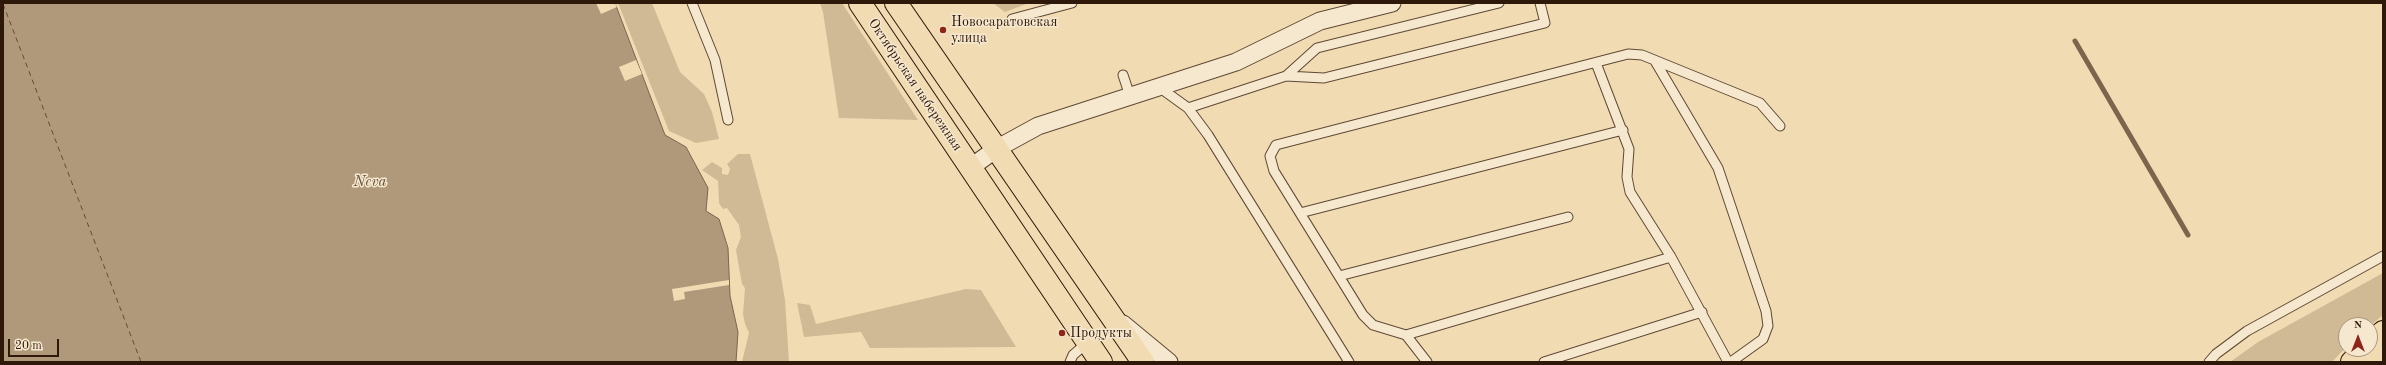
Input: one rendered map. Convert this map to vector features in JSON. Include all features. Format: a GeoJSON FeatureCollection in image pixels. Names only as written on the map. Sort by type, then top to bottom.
{"type":"FeatureCollection","features":[{"type":"Feature","properties":{"kind":"main road","name":"Октябрьская набережная"},"geometry":{"type":"LineString","coordinates":[[860,3],[1102,362]]}},
{"type":"Feature","properties":{"kind":"main road"},"geometry":{"type":"LineString","coordinates":[[896,3],[1143,362]]}},
{"type":"Feature","properties":{"kind":"main road"},"geometry":{"type":"LineString","coordinates":[[2378,362],[2383,358]]}},
{"type":"Feature","properties":{"kind":"street"},"geometry":{"type":"LineString","coordinates":[[970,168],[996,149],[1038,126],[1236,62],[1320,21],[1392,3]]}},
{"type":"Feature","properties":{"kind":"street"},"geometry":{"type":"LineString","coordinates":[[1108,312],[1169,362]]}},
{"type":"Feature","properties":{"kind":"lane"},"geometry":{"type":"LineString","coordinates":[[692,3],[715,60],[728,120]]}},
{"type":"Feature","properties":{"kind":"lane"},"geometry":{"type":"LineString","coordinates":[[1012,19],[1072,3]]}},
{"type":"Feature","properties":{"kind":"lane"},"geometry":{"type":"LineString","coordinates":[[1286,76],[1317,48],[1498,3]]}},
{"type":"Feature","properties":{"kind":"lane"},"geometry":{"type":"LineString","coordinates":[[1188,108],[1286,76],[1324,78],[1545,23],[1540,3]]}},
{"type":"Feature","properties":{"kind":"lane"},"geometry":{"type":"LineString","coordinates":[[1671,257],[1406,335],[1373,325],[1363,315],[1274,171],[1270,156],[1276,145],[1628,54],[1642,55],[1760,103],[1780,126]]}},
{"type":"Feature","properties":{"kind":"lane"},"geometry":{"type":"LineString","coordinates":[[1596,63],[1623,130],[1629,149],[1627,178],[1630,192],[1671,257],[1730,362],[1763,339],[1768,326],[1766,311],[1718,168],[1655,61]]}},
{"type":"Feature","properties":{"kind":"lane"},"geometry":{"type":"LineString","coordinates":[[1123,75],[1130,96]]}},
{"type":"Feature","properties":{"kind":"lane"},"geometry":{"type":"LineString","coordinates":[[1159,87],[1188,108],[1208,135],[1349,362]]}},
{"type":"Feature","properties":{"kind":"lane"},"geometry":{"type":"LineString","coordinates":[[1300,214],[1623,130]]}},
{"type":"Feature","properties":{"kind":"lane"},"geometry":{"type":"LineString","coordinates":[[1339,276],[1568,217]]}},
{"type":"Feature","properties":{"kind":"lane"},"geometry":{"type":"LineString","coordinates":[[2209,362],[2216,354],[2247,331],[2383,256]]}},
{"type":"Feature","properties":{"kind":"lane"},"geometry":{"type":"LineString","coordinates":[[1544,362],[1702,312]]}},
{"type":"Feature","properties":{"kind":"lane"},"geometry":{"type":"LineString","coordinates":[[1406,335],[1427,362]]}},
{"type":"Feature","properties":{"kind":"lane"},"geometry":{"type":"LineString","coordinates":[[1070,362],[1073,355],[1088,342]]}},
{"type":"Feature","properties":{"kind":"shaded area"},"geometry":{"type":"Polygon","coordinates":[[[618,3],[652,3],[680,72],[704,94],[712,112],[719,139],[696,143],[669,131],[618,3]]]}},
{"type":"Feature","properties":{"kind":"shaded area"},"geometry":{"type":"Polygon","coordinates":[[[820,3],[842,3],[918,120],[839,118],[823,12],[820,3]]]}},
{"type":"Feature","properties":{"kind":"shaded area"},"geometry":{"type":"Polygon","coordinates":[[[993,3],[1029,3],[1005,12],[993,3]]]}},
{"type":"Feature","properties":{"kind":"shaded area"},"geometry":{"type":"Polygon","coordinates":[[[738,154],[750,154],[778,259],[785,300],[789,362],[742,362],[749,333],[743,314],[745,288],[742,284],[736,250],[741,237],[739,225],[727,208],[723,209],[719,203],[718,181],[702,170],[712,162],[722,168],[722,174],[728,175],[730,169],[727,164],[738,154]]]}},
{"type":"Feature","properties":{"kind":"shaded area"},"geometry":{"type":"Polygon","coordinates":[[[2383,273],[2383,315],[2378,319],[2378,317],[2338,317],[2338,356],[2332,362],[2230,362],[2258,342],[2383,273]]]}},
{"type":"Feature","properties":{"kind":"shaded area"},"geometry":{"type":"Polygon","coordinates":[[[966,289],[981,290],[1016,347],[870,348],[861,332],[804,337],[797,303],[810,305],[816,324],[966,289]]]}},
{"type":"Feature","properties":{"kind":"water","name":"Neva"},"geometry":{"type":"Polygon","coordinates":[[[3,3],[615,3],[665,135],[686,147],[708,188],[706,211],[719,219],[728,248],[730,296],[738,332],[736,362],[3,362],[3,3]]]}},
{"type":"Feature","properties":{"kind":"pier"},"geometry":{"type":"Polygon","coordinates":[[[596,3],[615,3],[617,7],[601,14],[596,3]]]}},
{"type":"Feature","properties":{"kind":"pier"},"geometry":{"type":"Polygon","coordinates":[[[636,60],[642,74],[625,81],[619,67],[636,60]]]}},
{"type":"Feature","properties":{"kind":"pier"},"geometry":{"type":"Polygon","coordinates":[[[729,280],[729,285],[684,292],[685,299],[674,301],[672,289],[729,280]]]}},
{"type":"Feature","properties":{"kind":"waterway"},"geometry":{"type":"LineString","coordinates":[[2075,41],[2188,235]]}},
{"type":"Feature","properties":{"kind":"ferry route"},"geometry":{"type":"LineString","coordinates":[[3,4],[141,362]]}},
{"type":"Feature","properties":{"kind":"place","name":"Новосаратовская улица"},"geometry":{"type":"Point","coordinates":[943,30]}},
{"type":"Feature","properties":{"kind":"place","name":"Продукты"},"geometry":{"type":"Point","coordinates":[1062,333]}}]}
